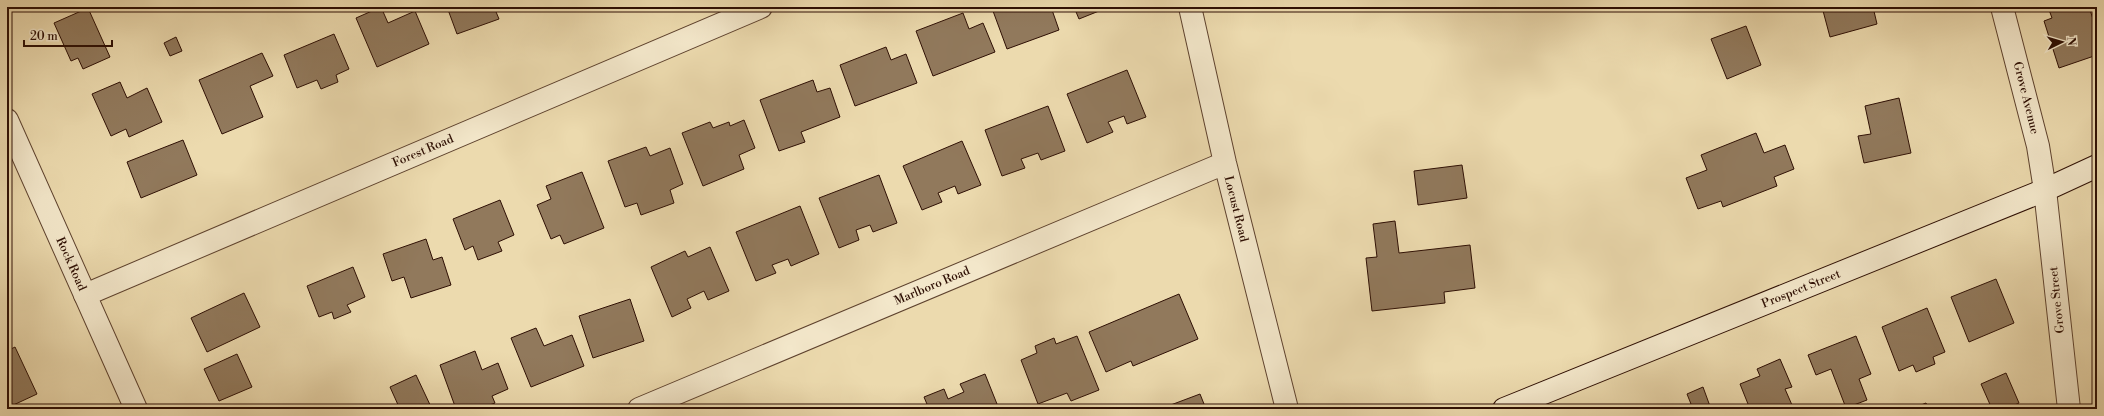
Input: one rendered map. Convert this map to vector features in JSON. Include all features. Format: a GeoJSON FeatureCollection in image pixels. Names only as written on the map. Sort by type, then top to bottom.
{"type":"FeatureCollection","features":[{"type":"Feature","properties":{"kind":"street","name":"Forest Road"},"geometry":{"type":"LineString","coordinates":[[85,295],[761,7]]}},
{"type":"Feature","properties":{"kind":"street","name":"Locust Road"},"geometry":{"type":"LineString","coordinates":[[1190,7],[1224,163],[1287,409]]}},
{"type":"Feature","properties":{"kind":"street","name":"Grove Avenue"},"geometry":{"type":"LineString","coordinates":[[2002,7],[2038,146],[2045,190]]}},
{"type":"Feature","properties":{"kind":"street","name":"Rock Road"},"geometry":{"type":"LineString","coordinates":[[7,120],[136,409]]}},
{"type":"Feature","properties":{"kind":"street","name":"Marlboro Road"},"geometry":{"type":"LineString","coordinates":[[639,409],[1224,163]]}},
{"type":"Feature","properties":{"kind":"street","name":"Prospect Street"},"geometry":{"type":"LineString","coordinates":[[1504,409],[2045,190],[2097,166]]}},
{"type":"Feature","properties":{"kind":"street","name":"Grove Street"},"geometry":{"type":"LineString","coordinates":[[2045,190],[2069,409]]}},
{"type":"Feature","properties":{"kind":"building"},"geometry":{"type":"Polygon","coordinates":[[[381,7],[388,23],[415,11],[429,44],[377,67],[356,18],[381,7]]]}},
{"type":"Feature","properties":{"kind":"building"},"geometry":{"type":"Polygon","coordinates":[[[447,7],[494,7],[499,19],[457,34],[447,7]]]}},
{"type":"Feature","properties":{"kind":"building"},"geometry":{"type":"Polygon","coordinates":[[[1004,7],[1051,7],[1059,30],[1007,49],[993,11],[1004,7]]]}},
{"type":"Feature","properties":{"kind":"building"},"geometry":{"type":"Polygon","coordinates":[[[1074,7],[1109,7],[1079,19],[1074,7]]]}},
{"type":"Feature","properties":{"kind":"building"},"geometry":{"type":"Polygon","coordinates":[[[1822,7],[1873,7],[1877,24],[1830,37],[1822,7]]]}},
{"type":"Feature","properties":{"kind":"building"},"geometry":{"type":"Polygon","coordinates":[[[2048,7],[2089,7],[2097,31],[2097,55],[2059,68],[2044,21],[2052,18],[2048,7]]]}},
{"type":"Feature","properties":{"kind":"building"},"geometry":{"type":"Polygon","coordinates":[[[88,8],[110,57],[83,69],[78,58],[71,61],[54,23],[88,8]]]}},
{"type":"Feature","properties":{"kind":"building"},"geometry":{"type":"Polygon","coordinates":[[[963,13],[969,29],[983,23],[995,52],[933,76],[916,31],[963,13]]]}},
{"type":"Feature","properties":{"kind":"building"},"geometry":{"type":"Polygon","coordinates":[[[1746,26],[1761,65],[1727,79],[1711,39],[1746,26]]]}},
{"type":"Feature","properties":{"kind":"building"},"geometry":{"type":"Polygon","coordinates":[[[334,34],[349,69],[336,75],[338,82],[321,89],[317,80],[297,88],[284,55],[334,34]]]}},
{"type":"Feature","properties":{"kind":"building"},"geometry":{"type":"Polygon","coordinates":[[[176,37],[182,51],[170,56],[164,43],[176,37]]]}},
{"type":"Feature","properties":{"kind":"building"},"geometry":{"type":"Polygon","coordinates":[[[886,47],[891,60],[906,54],[917,83],[855,106],[840,65],[886,47]]]}},
{"type":"Feature","properties":{"kind":"building"},"geometry":{"type":"Polygon","coordinates":[[[262,53],[273,76],[250,86],[263,117],[222,134],[199,80],[262,53]]]}},
{"type":"Feature","properties":{"kind":"building"},"geometry":{"type":"Polygon","coordinates":[[[1127,70],[1146,117],[1127,124],[1124,116],[1108,122],[1113,132],[1087,143],[1067,94],[1127,70]]]}},
{"type":"Feature","properties":{"kind":"building"},"geometry":{"type":"Polygon","coordinates":[[[813,80],[817,92],[830,88],[840,117],[801,132],[805,142],[779,151],[760,100],[813,80]]]}},
{"type":"Feature","properties":{"kind":"building"},"geometry":{"type":"Polygon","coordinates":[[[120,82],[127,98],[147,88],[162,122],[129,137],[126,129],[111,136],[92,94],[120,82]]]}},
{"type":"Feature","properties":{"kind":"building"},"geometry":{"type":"Polygon","coordinates":[[[1899,98],[1911,153],[1864,163],[1858,136],[1871,134],[1865,106],[1899,98]]]}},
{"type":"Feature","properties":{"kind":"building"},"geometry":{"type":"Polygon","coordinates":[[[1048,106],[1065,151],[1041,160],[1038,153],[1021,159],[1025,168],[1002,176],[985,130],[1048,106]]]}},
{"type":"Feature","properties":{"kind":"building"},"geometry":{"type":"Polygon","coordinates":[[[744,120],[755,148],[739,155],[744,169],[703,186],[682,133],[710,122],[713,128],[729,122],[730,126],[744,120]]]}},
{"type":"Feature","properties":{"kind":"building"},"geometry":{"type":"Polygon","coordinates":[[[1756,133],[1764,153],[1785,145],[1794,169],[1774,177],[1777,186],[1723,207],[1721,201],[1698,209],[1686,178],[1707,170],[1701,155],[1756,133]]]}},
{"type":"Feature","properties":{"kind":"building"},"geometry":{"type":"Polygon","coordinates":[[[183,140],[197,175],[141,198],[127,162],[183,140]]]}},
{"type":"Feature","properties":{"kind":"building"},"geometry":{"type":"Polygon","coordinates":[[[962,141],[981,185],[958,194],[955,186],[938,193],[942,202],[922,210],[903,166],[962,141]]]}},
{"type":"Feature","properties":{"kind":"building"},"geometry":{"type":"Polygon","coordinates":[[[646,147],[650,156],[670,148],[683,184],[670,190],[674,203],[641,215],[637,203],[625,207],[608,161],[646,147]]]}},
{"type":"Feature","properties":{"kind":"building"},"geometry":{"type":"Polygon","coordinates":[[[1462,165],[1467,198],[1418,205],[1414,171],[1462,165]]]}},
{"type":"Feature","properties":{"kind":"building"},"geometry":{"type":"Polygon","coordinates":[[[582,172],[604,228],[564,244],[560,235],[551,239],[537,205],[551,199],[546,186],[582,172]]]}},
{"type":"Feature","properties":{"kind":"building"},"geometry":{"type":"Polygon","coordinates":[[[879,175],[897,223],[873,232],[870,225],[856,230],[859,240],[839,248],[819,198],[879,175]]]}},
{"type":"Feature","properties":{"kind":"building"},"geometry":{"type":"Polygon","coordinates":[[[500,200],[514,235],[498,242],[502,251],[478,260],[473,246],[465,250],[453,219],[500,200]]]}},
{"type":"Feature","properties":{"kind":"building"},"geometry":{"type":"Polygon","coordinates":[[[800,206],[819,254],[791,266],[788,259],[772,265],[776,273],[756,281],[736,232],[800,206]]]}},
{"type":"Feature","properties":{"kind":"building"},"geometry":{"type":"Polygon","coordinates":[[[1395,221],[1399,253],[1470,245],[1475,288],[1444,292],[1445,303],[1372,311],[1366,258],[1377,257],[1373,224],[1395,221]]]}},
{"type":"Feature","properties":{"kind":"building"},"geometry":{"type":"Polygon","coordinates":[[[426,239],[433,260],[442,257],[451,285],[411,298],[404,277],[392,281],[383,254],[426,239]]]}},
{"type":"Feature","properties":{"kind":"building"},"geometry":{"type":"Polygon","coordinates":[[[710,247],[729,291],[708,300],[704,291],[687,299],[691,308],[672,317],[651,267],[685,251],[688,257],[710,247]]]}},
{"type":"Feature","properties":{"kind":"building"},"geometry":{"type":"Polygon","coordinates":[[[353,267],[365,297],[347,305],[351,312],[334,319],[332,312],[319,317],[307,286],[353,267]]]}},
{"type":"Feature","properties":{"kind":"building"},"geometry":{"type":"Polygon","coordinates":[[[1996,279],[2014,323],[1969,342],[1951,297],[1996,279]]]}},
{"type":"Feature","properties":{"kind":"building"},"geometry":{"type":"Polygon","coordinates":[[[244,293],[260,327],[207,352],[191,318],[244,293]]]}},
{"type":"Feature","properties":{"kind":"building"},"geometry":{"type":"Polygon","coordinates":[[[1179,294],[1198,339],[1133,366],[1131,361],[1106,372],[1089,332],[1179,294]]]}},
{"type":"Feature","properties":{"kind":"building"},"geometry":{"type":"Polygon","coordinates":[[[630,299],[644,341],[593,358],[579,316],[630,299]]]}},
{"type":"Feature","properties":{"kind":"building"},"geometry":{"type":"Polygon","coordinates":[[[1927,308],[1945,352],[1933,357],[1935,364],[1916,372],[1913,365],[1899,371],[1882,327],[1927,308]]]}},
{"type":"Feature","properties":{"kind":"building"},"geometry":{"type":"Polygon","coordinates":[[[536,328],[544,346],[572,335],[584,366],[531,387],[511,338],[536,328]]]}},
{"type":"Feature","properties":{"kind":"building"},"geometry":{"type":"Polygon","coordinates":[[[1077,336],[1099,390],[1071,401],[1067,393],[1038,404],[1021,360],[1037,353],[1035,346],[1054,338],[1056,344],[1077,336]]]}},
{"type":"Feature","properties":{"kind":"building"},"geometry":{"type":"Polygon","coordinates":[[[1856,336],[1871,374],[1859,379],[1867,400],[1846,408],[1831,369],[1816,375],[1808,355],[1856,336]]]}},
{"type":"Feature","properties":{"kind":"building"},"geometry":{"type":"Polygon","coordinates":[[[15,347],[37,394],[7,408],[7,351],[15,347]]]}},
{"type":"Feature","properties":{"kind":"building"},"geometry":{"type":"Polygon","coordinates":[[[475,351],[482,370],[498,363],[508,389],[492,396],[495,403],[479,409],[456,409],[440,365],[475,351]]]}},
{"type":"Feature","properties":{"kind":"building"},"geometry":{"type":"Polygon","coordinates":[[[237,354],[252,387],[219,401],[204,369],[237,354]]]}},
{"type":"Feature","properties":{"kind":"building"},"geometry":{"type":"Polygon","coordinates":[[[1780,359],[1792,387],[1785,389],[1792,405],[1783,409],[1750,409],[1740,384],[1760,376],[1757,369],[1780,359]]]}},
{"type":"Feature","properties":{"kind":"building"},"geometry":{"type":"Polygon","coordinates":[[[2006,373],[2019,403],[2006,409],[1992,409],[1981,384],[2006,373]]]}},
{"type":"Feature","properties":{"kind":"building"},"geometry":{"type":"Polygon","coordinates":[[[985,374],[999,409],[929,409],[924,397],[944,389],[948,399],[964,392],[960,384],[985,374]]]}},
{"type":"Feature","properties":{"kind":"building"},"geometry":{"type":"Polygon","coordinates":[[[416,375],[432,409],[396,409],[399,407],[390,387],[416,375]]]}},
{"type":"Feature","properties":{"kind":"building"},"geometry":{"type":"Polygon","coordinates":[[[1703,387],[1711,409],[1676,409],[1691,404],[1687,394],[1703,387]]]}},
{"type":"Feature","properties":{"kind":"building"},"geometry":{"type":"Polygon","coordinates":[[[1200,394],[1206,409],[1160,409],[1200,394]]]}},
{"type":"Feature","properties":{"kind":"building"},"geometry":{"type":"Polygon","coordinates":[[[1926,403],[1928,407],[1931,406],[1932,409],[1911,409],[1926,403]]]}}]}
